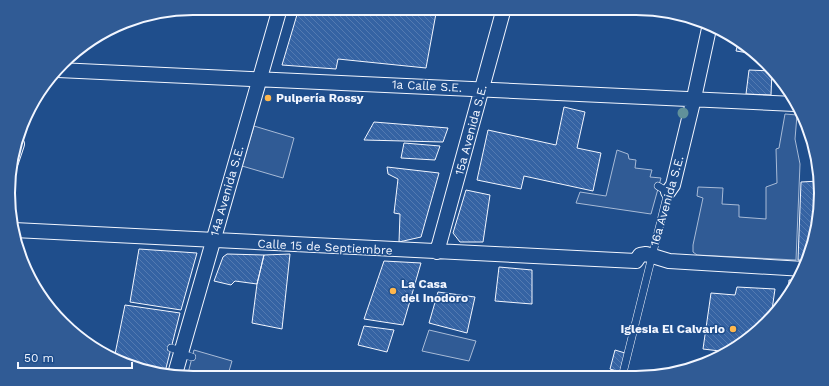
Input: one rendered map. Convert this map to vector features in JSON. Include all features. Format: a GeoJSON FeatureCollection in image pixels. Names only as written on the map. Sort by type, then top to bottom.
{"type":"FeatureCollection","features":[{"type":"Feature","properties":{"kind":"street","name":"14a Avenida S.E."},"geometry":{"type":"LineString","coordinates":[[176,370],[213,241],[240,160],[260,78],[278,15]]}},
{"type":"Feature","properties":{"kind":"street","name":"15a Avenida S.E."},"geometry":{"type":"LineString","coordinates":[[437,252],[502,15]]}},
{"type":"Feature","properties":{"kind":"street","name":"16a Avenida S.E."},"geometry":{"type":"LineString","coordinates":[[671,188],[694,98],[709,31]]}},
{"type":"Feature","properties":{"kind":"street","name":"1a Calle S.E."},"geometry":{"type":"LineString","coordinates":[[64,70],[694,98],[790,104]]}},
{"type":"Feature","properties":{"kind":"street","name":"Calle 15 de Septiembre"},"geometry":{"type":"LineString","coordinates":[[19,230],[636,261],[640,255],[651,256]]}},
{"type":"Feature","properties":{"kind":"street"},"geometry":{"type":"LineString","coordinates":[[651,256],[669,261],[787,264],[798,267]]}},
{"type":"Feature","properties":{"kind":"lane","name":"16a Avenida S.E."},"geometry":{"type":"LineString","coordinates":[[623,371],[651,256],[671,188]]}},
{"type":"Feature","properties":{"kind":"shaded area"},"geometry":{"type":"Polygon","coordinates":[[[785,114],[796,115],[795,139],[800,164],[796,260],[697,255],[693,252],[693,245],[703,198],[697,196],[698,187],[723,188],[722,204],[739,205],[739,217],[766,219],[766,187],[777,183],[776,149],[779,148],[785,114]]]}},
{"type":"Feature","properties":{"kind":"shaded area"},"geometry":{"type":"Polygon","coordinates":[[[254,126],[294,138],[283,178],[242,166],[254,126]]]}},
{"type":"Feature","properties":{"kind":"shaded area"},"geometry":{"type":"Polygon","coordinates":[[[617,150],[628,154],[629,159],[636,160],[635,168],[652,170],[650,177],[661,178],[651,214],[576,203],[580,192],[606,196],[617,150]]]}},
{"type":"Feature","properties":{"kind":"shaded area"},"geometry":{"type":"Polygon","coordinates":[[[429,330],[476,341],[469,361],[422,351],[429,330]]]}},
{"type":"Feature","properties":{"kind":"shaded area"},"geometry":{"type":"Polygon","coordinates":[[[194,350],[232,361],[229,371],[189,371],[194,350]]]}},
{"type":"Feature","properties":{"kind":"building"},"geometry":{"type":"Polygon","coordinates":[[[297,15],[436,15],[426,68],[338,59],[336,69],[282,65],[297,15]]]}},
{"type":"Feature","properties":{"kind":"building"},"geometry":{"type":"Polygon","coordinates":[[[737,47],[744,52],[736,51],[737,47]]]}},
{"type":"Feature","properties":{"kind":"building"},"geometry":{"type":"Polygon","coordinates":[[[749,70],[765,71],[772,78],[771,95],[746,94],[749,70]]]}},
{"type":"Feature","properties":{"kind":"building"},"geometry":{"type":"Polygon","coordinates":[[[564,107],[585,112],[577,148],[601,153],[593,191],[524,176],[521,189],[477,180],[488,130],[556,145],[564,107]]]}},
{"type":"Feature","properties":{"kind":"building"},"geometry":{"type":"Polygon","coordinates":[[[374,122],[448,128],[443,142],[364,140],[374,122]]]}},
{"type":"Feature","properties":{"kind":"building"},"geometry":{"type":"Polygon","coordinates":[[[404,143],[440,146],[435,160],[401,158],[404,143]]]}},
{"type":"Feature","properties":{"kind":"building"},"geometry":{"type":"Polygon","coordinates":[[[387,167],[439,173],[421,237],[399,242],[400,214],[394,213],[398,179],[388,174],[387,167]]]}},
{"type":"Feature","properties":{"kind":"building"},"geometry":{"type":"Polygon","coordinates":[[[814,181],[814,205],[811,228],[805,250],[800,260],[798,260],[801,182],[814,181]]]}},
{"type":"Feature","properties":{"kind":"building"},"geometry":{"type":"Polygon","coordinates":[[[466,190],[490,195],[483,242],[460,242],[453,233],[466,190]]]}},
{"type":"Feature","properties":{"kind":"building"},"geometry":{"type":"Polygon","coordinates":[[[139,249],[197,253],[181,310],[130,302],[139,249]]]}},
{"type":"Feature","properties":{"kind":"building"},"geometry":{"type":"Polygon","coordinates":[[[227,254],[264,255],[257,284],[235,281],[231,285],[214,281],[223,257],[227,254]]]}},
{"type":"Feature","properties":{"kind":"building"},"geometry":{"type":"Polygon","coordinates":[[[290,254],[282,329],[252,323],[257,284],[264,255],[290,254]]]}},
{"type":"Feature","properties":{"kind":"building","name":"La Casa del Inodoro"},"geometry":{"type":"Polygon","coordinates":[[[384,261],[421,263],[403,325],[364,319],[384,261]]]}},
{"type":"Feature","properties":{"kind":"building"},"geometry":{"type":"Polygon","coordinates":[[[499,267],[532,270],[532,304],[495,301],[499,267]]]}},
{"type":"Feature","properties":{"kind":"building","name":"Iglesia El Calvario"},"geometry":{"type":"Polygon","coordinates":[[[737,287],[775,289],[772,307],[753,327],[735,341],[719,351],[703,349],[711,293],[735,295],[737,287]]]}},
{"type":"Feature","properties":{"kind":"building"},"geometry":{"type":"Polygon","coordinates":[[[438,292],[475,297],[467,333],[429,323],[438,292]]]}},
{"type":"Feature","properties":{"kind":"building"},"geometry":{"type":"Polygon","coordinates":[[[125,305],[180,313],[166,369],[136,362],[115,353],[125,305]]]}},
{"type":"Feature","properties":{"kind":"building","name":"La Casa del Inodoro"},"geometry":{"type":"Polygon","coordinates":[[[364,326],[394,330],[387,352],[358,345],[364,326]]]}},
{"type":"Feature","properties":{"kind":"building"},"geometry":{"type":"Polygon","coordinates":[[[615,350],[625,353],[620,371],[610,369],[615,350]]]}},
{"type":"Feature","properties":{"kind":"place","name":"Pulpería Rossy"},"geometry":{"type":"Point","coordinates":[268,98]}},
{"type":"Feature","properties":{"kind":"place","name":"La Casa del Inodoro"},"geometry":{"type":"Point","coordinates":[393,291]}},
{"type":"Feature","properties":{"kind":"place","name":"Iglesia El Calvario"},"geometry":{"type":"Point","coordinates":[733,329]}}]}
